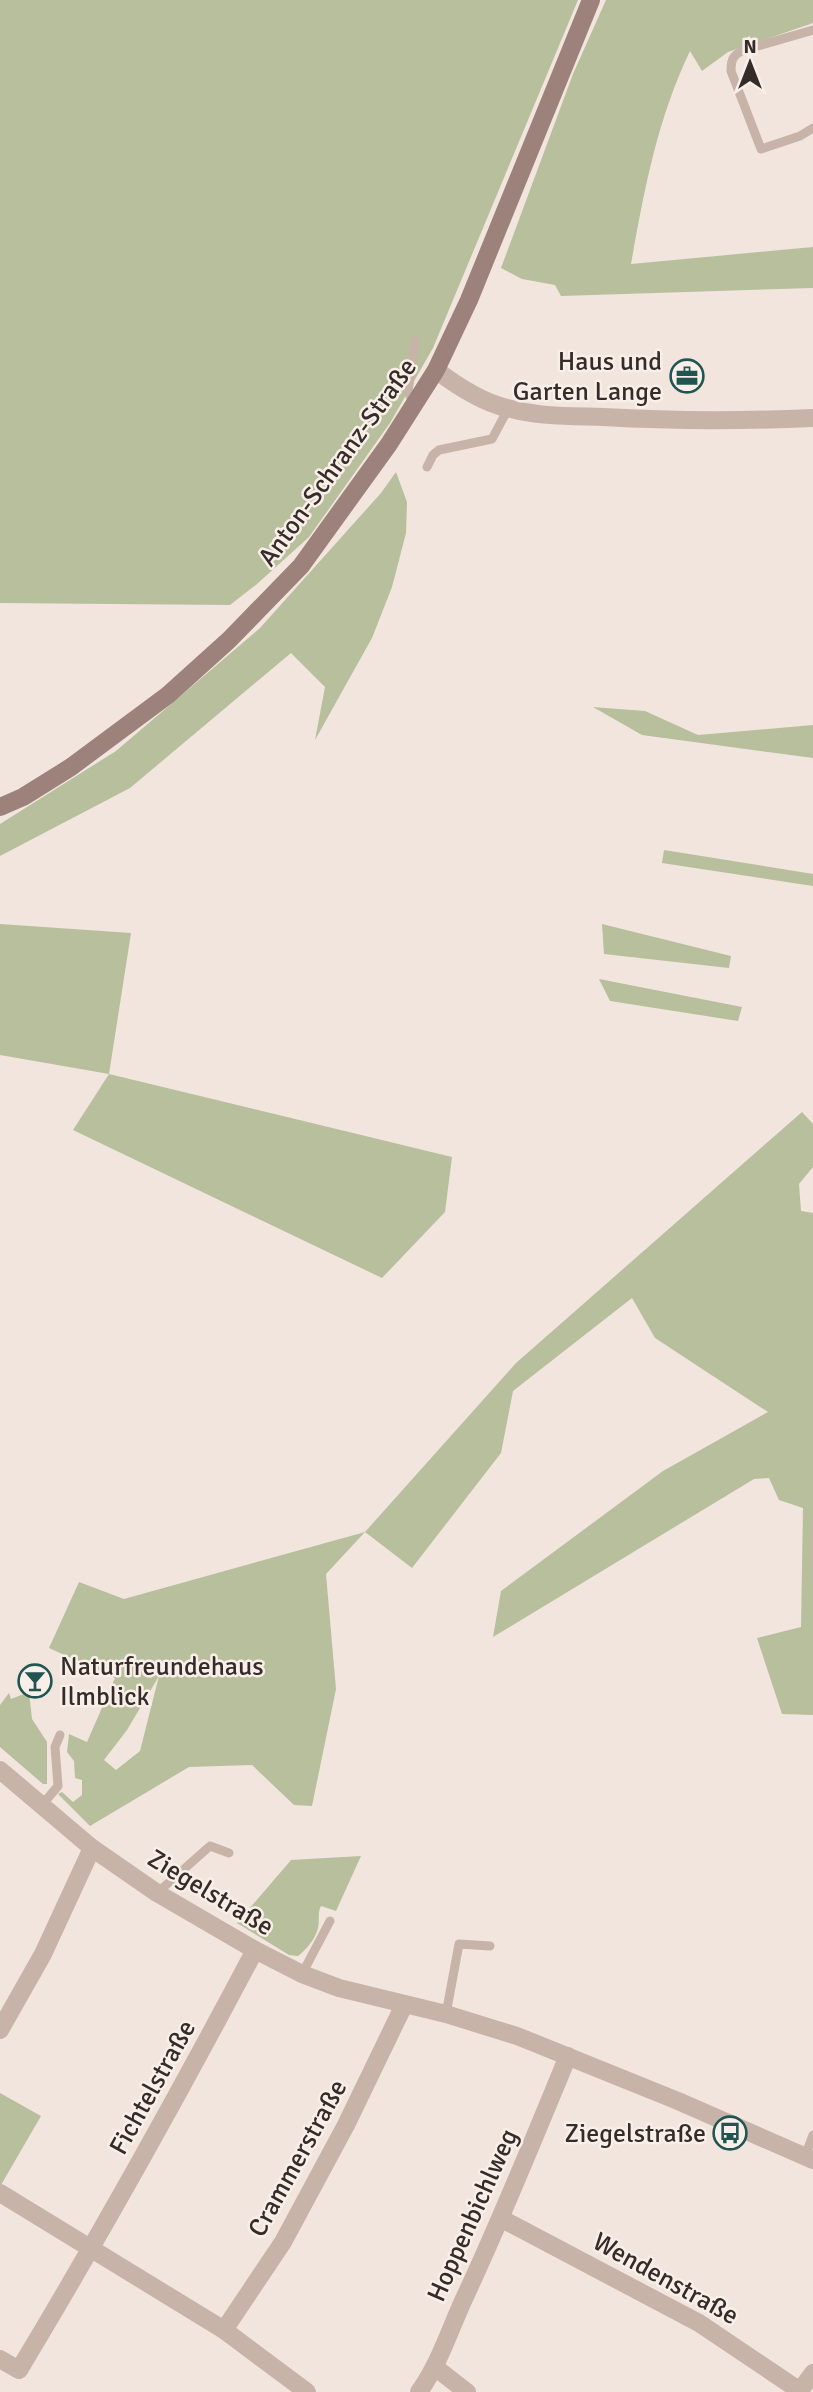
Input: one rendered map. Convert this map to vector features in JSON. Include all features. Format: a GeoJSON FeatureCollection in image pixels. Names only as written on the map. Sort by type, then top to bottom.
{"type":"FeatureCollection","features":[{"type":"Feature","properties":{"kind":"main road","name":"Anton-Schranz-Straße"},"geometry":{"type":"LineString","coordinates":[[0,807],[23,797],[71,767],[168,695],[229,640],[300,566],[389,444],[436,370],[469,300],[591,0]]}},
{"type":"Feature","properties":{"kind":"street"},"geometry":{"type":"LineString","coordinates":[[436,370],[474,395],[508,409],[554,415],[646,419],[813,418]]}},
{"type":"Feature","properties":{"kind":"street","name":"Ziegelstraße"},"geometry":{"type":"LineString","coordinates":[[0,1770],[92,1848],[157,1892],[255,1950],[302,1974],[339,1988],[446,2014],[517,2036],[809,2158]]}},
{"type":"Feature","properties":{"kind":"street"},"geometry":{"type":"LineString","coordinates":[[0,2031],[43,1954],[92,1848]]}},
{"type":"Feature","properties":{"kind":"street","name":"Fichtelstraße"},"geometry":{"type":"LineString","coordinates":[[0,2359],[19,2370],[92,2248],[255,1950]]}},
{"type":"Feature","properties":{"kind":"street","name":"Crammerstraße"},"geometry":{"type":"LineString","coordinates":[[224,2330],[283,2242],[358,2102],[404,2005]]}},
{"type":"Feature","properties":{"kind":"street","name":"Hoppenbichlweg"},"geometry":{"type":"LineString","coordinates":[[419,2392],[436,2368],[448,2335],[502,2219],[568,2056]]}},
{"type":"Feature","properties":{"kind":"street"},"geometry":{"type":"LineString","coordinates":[[0,2193],[224,2330],[307,2392]]}},
{"type":"Feature","properties":{"kind":"street","name":"Wendenstraße"},"geometry":{"type":"LineString","coordinates":[[502,2219],[699,2323],[799,2392]]}},
{"type":"Feature","properties":{"kind":"street"},"geometry":{"type":"LineString","coordinates":[[436,2368],[467,2392]]}},
{"type":"Feature","properties":{"kind":"street"},"geometry":{"type":"LineString","coordinates":[[799,2392],[813,2373]]}},
{"type":"Feature","properties":{"kind":"lane"},"geometry":{"type":"LineString","coordinates":[[813,30],[744,50],[736,54],[731,61],[731,71],[761,149],[800,136],[813,128]]}},
{"type":"Feature","properties":{"kind":"lane"},"geometry":{"type":"LineString","coordinates":[[414,404],[408,392],[415,341]]}},
{"type":"Feature","properties":{"kind":"lane"},"geometry":{"type":"LineString","coordinates":[[426,467],[439,450],[492,439],[508,409]]}},
{"type":"Feature","properties":{"kind":"lane"},"geometry":{"type":"LineString","coordinates":[[42,1805],[58,1786],[55,1747],[60,1735]]}},
{"type":"Feature","properties":{"kind":"lane"},"geometry":{"type":"LineString","coordinates":[[157,1892],[210,1846],[229,1853]]}},
{"type":"Feature","properties":{"kind":"lane"},"geometry":{"type":"LineString","coordinates":[[302,1974],[330,1921]]}},
{"type":"Feature","properties":{"kind":"lane"},"geometry":{"type":"LineString","coordinates":[[446,2014],[459,1944],[491,1946]]}},
{"type":"Feature","properties":{"kind":"lane"},"geometry":{"type":"LineString","coordinates":[[809,2158],[813,2135]]}},
{"type":"Feature","properties":{"kind":"green space"},"geometry":{"type":"Polygon","coordinates":[[[0,0],[578,0],[433,348],[390,423],[309,537],[230,605],[0,603],[0,0]]]}},
{"type":"Feature","properties":{"kind":"green space"},"geometry":{"type":"Polygon","coordinates":[[[606,0],[813,0],[813,23],[728,52],[702,71],[690,51],[660,129],[631,264],[813,247],[813,288],[561,296],[555,285],[522,279],[501,268],[573,74],[606,0]]]}},
{"type":"Feature","properties":{"kind":"green space"},"geometry":{"type":"Polygon","coordinates":[[[396,472],[407,502],[406,533],[392,587],[372,638],[315,740],[325,687],[291,653],[130,788],[0,856],[0,824],[116,751],[260,628],[381,493],[396,472]]]}},
{"type":"Feature","properties":{"kind":"green space"},"geometry":{"type":"Polygon","coordinates":[[[593,707],[645,711],[698,735],[813,725],[813,758],[642,735],[593,707]]]}},
{"type":"Feature","properties":{"kind":"green space"},"geometry":{"type":"Polygon","coordinates":[[[664,850],[813,874],[813,886],[662,863],[664,850]]]}},
{"type":"Feature","properties":{"kind":"green space"},"geometry":{"type":"Polygon","coordinates":[[[0,924],[131,933],[109,1074],[0,1055],[0,924]]]}},
{"type":"Feature","properties":{"kind":"green space"},"geometry":{"type":"Polygon","coordinates":[[[602,924],[731,956],[729,968],[604,954],[602,924]]]}},
{"type":"Feature","properties":{"kind":"green space"},"geometry":{"type":"Polygon","coordinates":[[[599,979],[742,1007],[738,1021],[610,1001],[599,979]]]}},
{"type":"Feature","properties":{"kind":"green space"},"geometry":{"type":"Polygon","coordinates":[[[109,1074],[452,1157],[445,1212],[382,1278],[73,1130],[109,1074]]]}},
{"type":"Feature","properties":{"kind":"green space"},"geometry":{"type":"Polygon","coordinates":[[[802,1112],[813,1124],[813,1167],[799,1184],[801,1211],[813,1213],[813,1715],[782,1714],[757,1638],[801,1627],[803,1508],[779,1500],[769,1478],[754,1479],[493,1637],[501,1591],[663,1471],[768,1412],[655,1338],[632,1298],[513,1391],[501,1453],[412,1568],[365,1532],[516,1363],[802,1112]]]}},
{"type":"Feature","properties":{"kind":"green space"},"geometry":{"type":"Polygon","coordinates":[[[365,1532],[326,1574],[336,1689],[312,1806],[294,1805],[252,1765],[189,1767],[90,1826],[58,1794],[62,1792],[73,1802],[82,1795],[82,1780],[75,1778],[74,1761],[67,1752],[69,1734],[87,1742],[115,1678],[49,1648],[79,1582],[124,1599],[365,1532]],[[159,1676],[127,1730],[104,1760],[116,1770],[140,1751],[159,1676]]]}},
{"type":"Feature","properties":{"kind":"green space"},"geometry":{"type":"Polygon","coordinates":[[[29,1692],[32,1719],[47,1742],[47,1784],[43,1784],[0,1747],[0,1705],[9,1693],[11,1699],[29,1692]]]}},
{"type":"Feature","properties":{"kind":"green space"},"geometry":{"type":"Polygon","coordinates":[[[361,1856],[336,1911],[321,1906],[315,1936],[298,1956],[289,1955],[237,1923],[291,1860],[361,1856]]]}},
{"type":"Feature","properties":{"kind":"green space"},"geometry":{"type":"Polygon","coordinates":[[[0,2093],[41,2116],[1,2185],[0,2185],[0,2093]]]}},
{"type":"Feature","properties":{"kind":"place","name":"Haus und Garten Lange"},"geometry":{"type":"Point","coordinates":[687,376]}},
{"type":"Feature","properties":{"kind":"place","name":"Naturfreundehaus Ilmblick"},"geometry":{"type":"Point","coordinates":[35,1681]}},
{"type":"Feature","properties":{"kind":"place","name":"Ziegelstraße"},"geometry":{"type":"Point","coordinates":[730,2133]}}]}
